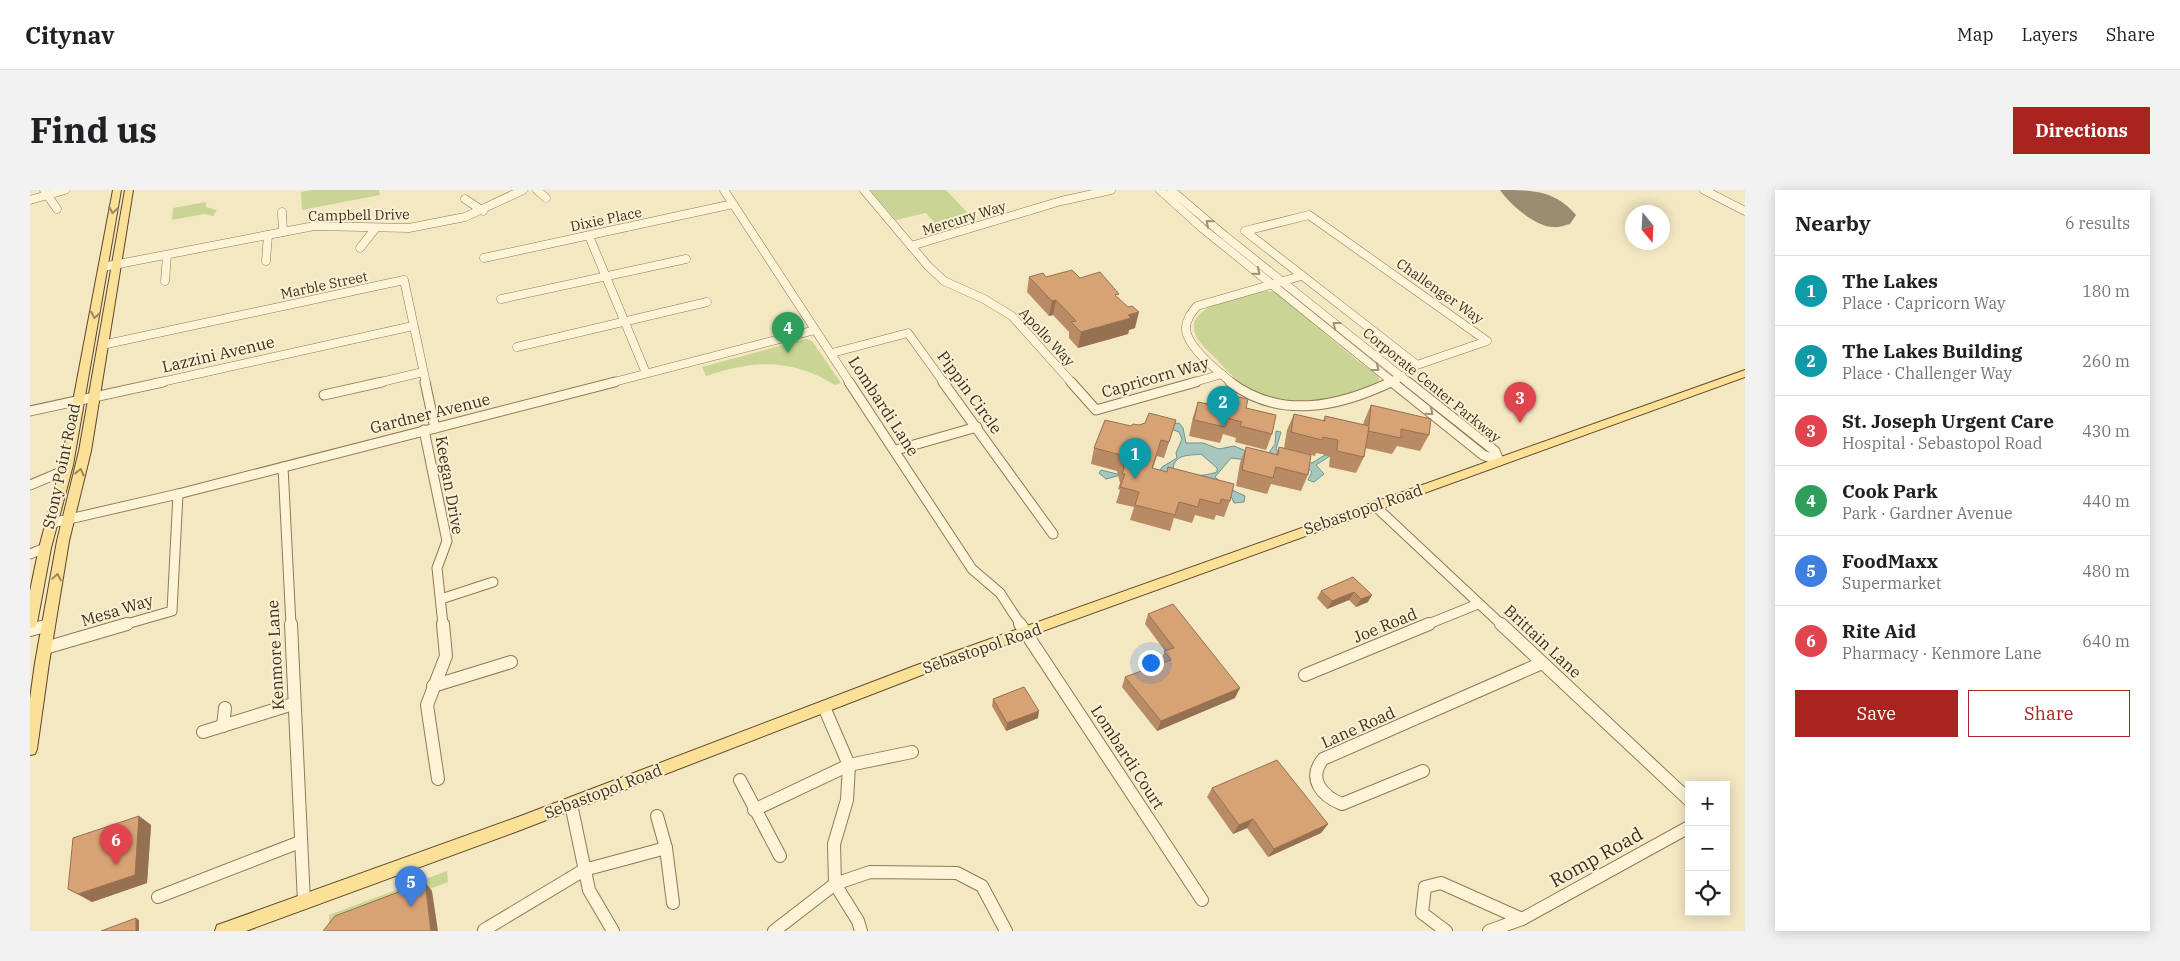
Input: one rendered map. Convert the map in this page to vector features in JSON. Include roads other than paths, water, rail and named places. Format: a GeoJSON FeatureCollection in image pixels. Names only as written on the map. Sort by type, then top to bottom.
{"type":"FeatureCollection","features":[{"type":"Feature","properties":{"kind":"main road","name":"Stony Point Road"},"geometry":{"type":"LineString","coordinates":[[30,623],[45,548],[66,470],[117,190]]}},
{"type":"Feature","properties":{"kind":"main road","name":"Stony Point Road"},"geometry":{"type":"LineString","coordinates":[[30,749],[32,717],[68,519],[83,460],[128,190]]}},
{"type":"Feature","properties":{"kind":"main road","name":"Sebastopol Road"},"geometry":{"type":"LineString","coordinates":[[223,931],[571,804],[922,668],[1027,632],[1298,532],[1745,373]]}},
{"type":"Feature","properties":{"kind":"street"},"geometry":{"type":"LineString","coordinates":[[30,200],[46,193],[65,190]]}},
{"type":"Feature","properties":{"kind":"street","name":"Campbell Drive"},"geometry":{"type":"LineString","coordinates":[[103,267],[314,226],[375,230],[409,228],[465,217],[523,190]]}},
{"type":"Feature","properties":{"kind":"street"},"geometry":{"type":"LineString","coordinates":[[537,190],[546,198]]}},
{"type":"Feature","properties":{"kind":"street","name":"Lombardi Lane"},"geometry":{"type":"LineString","coordinates":[[724,190],[896,450],[972,569],[1000,593],[1027,632]]}},
{"type":"Feature","properties":{"kind":"street","name":"Apollo Way"},"geometry":{"type":"LineString","coordinates":[[864,190],[911,246],[944,281],[984,299],[1012,316],[1096,410]]}},
{"type":"Feature","properties":{"kind":"street","name":"Mercury Way"},"geometry":{"type":"LineString","coordinates":[[911,246],[963,233],[1059,201],[1111,190]]}},
{"type":"Feature","properties":{"kind":"street","name":"Corporate Center Parkway"},"geometry":{"type":"LineString","coordinates":[[1160,190],[1272,284],[1483,455],[1499,461]]}},
{"type":"Feature","properties":{"kind":"street","name":"Corporate Center Parkway"},"geometry":{"type":"LineString","coordinates":[[1171,190],[1494,451],[1499,461]]}},
{"type":"Feature","properties":{"kind":"street"},"geometry":{"type":"LineString","coordinates":[[1704,190],[1745,211]]}},
{"type":"Feature","properties":{"kind":"street"},"geometry":{"type":"LineString","coordinates":[[46,193],[57,210]]}},
{"type":"Feature","properties":{"kind":"street"},"geometry":{"type":"LineString","coordinates":[[465,199],[482,210]]}},
{"type":"Feature","properties":{"kind":"street","name":"Dixie Place"},"geometry":{"type":"LineString","coordinates":[[484,258],[733,204]]}},
{"type":"Feature","properties":{"kind":"street"},"geometry":{"type":"LineString","coordinates":[[282,212],[283,232]]}},
{"type":"Feature","properties":{"kind":"street","name":"Challenger Way"},"geometry":{"type":"LineString","coordinates":[[1309,215],[1487,341],[1417,365],[1301,276],[1245,230],[1309,215]]}},
{"type":"Feature","properties":{"kind":"street"},"geometry":{"type":"LineString","coordinates":[[360,248],[375,230]]}},
{"type":"Feature","properties":{"kind":"street"},"geometry":{"type":"LineString","coordinates":[[266,261],[268,235]]}},
{"type":"Feature","properties":{"kind":"street"},"geometry":{"type":"LineString","coordinates":[[589,236],[646,373]]}},
{"type":"Feature","properties":{"kind":"street"},"geometry":{"type":"LineString","coordinates":[[165,281],[167,255]]}},
{"type":"Feature","properties":{"kind":"street"},"geometry":{"type":"LineString","coordinates":[[501,299],[686,259]]}},
{"type":"Feature","properties":{"kind":"street"},"geometry":{"type":"LineString","coordinates":[[1301,276],[1197,306],[1188,319],[1185,332],[1193,345],[1222,374],[1245,392],[1294,408],[1320,407],[1386,386],[1402,376]]}},
{"type":"Feature","properties":{"kind":"street","name":"Marble Street"},"geometry":{"type":"LineString","coordinates":[[102,345],[404,280],[423,372],[429,429]]}},
{"type":"Feature","properties":{"kind":"street"},"geometry":{"type":"LineString","coordinates":[[517,347],[707,302]]}},
{"type":"Feature","properties":{"kind":"street","name":"Lazzini Avenue"},"geometry":{"type":"LineString","coordinates":[[30,411],[413,326]]}},
{"type":"Feature","properties":{"kind":"street","name":"Gardner Avenue"},"geometry":{"type":"LineString","coordinates":[[52,524],[178,494],[815,330]]}},
{"type":"Feature","properties":{"kind":"street","name":"Pippin Circle"},"geometry":{"type":"LineString","coordinates":[[832,354],[908,333],[1053,534]]}},
{"type":"Feature","properties":{"kind":"street"},"geometry":{"type":"LineString","coordinates":[[324,395],[423,372]]}},
{"type":"Feature","properties":{"kind":"street","name":"Capricorn Way"},"geometry":{"type":"LineString","coordinates":[[1096,410],[1222,374]]}},
{"type":"Feature","properties":{"kind":"street"},"geometry":{"type":"LineString","coordinates":[[896,450],[977,427]]}},
{"type":"Feature","properties":{"kind":"street","name":"Keegan Drive"},"geometry":{"type":"LineString","coordinates":[[429,429],[447,541],[437,568],[446,656],[426,705],[438,779]]}},
{"type":"Feature","properties":{"kind":"street","name":"Kenmore Lane"},"geometry":{"type":"LineString","coordinates":[[282,467],[304,902]]}},
{"type":"Feature","properties":{"kind":"street"},"geometry":{"type":"LineString","coordinates":[[30,485],[66,470]]}},
{"type":"Feature","properties":{"kind":"street","name":"Mesa Way"},"geometry":{"type":"LineString","coordinates":[[45,648],[172,611],[178,494]]}},
{"type":"Feature","properties":{"kind":"street","name":"Brittain Lane"},"geometry":{"type":"LineString","coordinates":[[1375,506],[1685,796]]}},
{"type":"Feature","properties":{"kind":"street"},"geometry":{"type":"LineString","coordinates":[[30,554],[45,548]]}},
{"type":"Feature","properties":{"kind":"street"},"geometry":{"type":"LineString","coordinates":[[441,599],[493,582]]}},
{"type":"Feature","properties":{"kind":"street","name":"Joe Road"},"geometry":{"type":"LineString","coordinates":[[1305,676],[1478,604]]}},
{"type":"Feature","properties":{"kind":"street"},"geometry":{"type":"LineString","coordinates":[[30,630],[49,625]]}},
{"type":"Feature","properties":{"kind":"street","name":"Lombardi Court"},"geometry":{"type":"LineString","coordinates":[[1027,632],[1202,900]]}},
{"type":"Feature","properties":{"kind":"street"},"geometry":{"type":"LineString","coordinates":[[433,686],[511,662]]}},
{"type":"Feature","properties":{"kind":"street","name":"Lane Road"},"geometry":{"type":"LineString","coordinates":[[1424,771],[1342,804],[1325,796],[1318,787],[1314,774],[1316,766],[1323,760],[1542,663]]}},
{"type":"Feature","properties":{"kind":"street"},"geometry":{"type":"LineString","coordinates":[[203,732],[293,704]]}},
{"type":"Feature","properties":{"kind":"street"},"geometry":{"type":"LineString","coordinates":[[824,706],[849,765],[847,800],[834,844],[835,884],[858,921],[861,931]]}},
{"type":"Feature","properties":{"kind":"street"},"geometry":{"type":"LineString","coordinates":[[223,726],[225,708]]}},
{"type":"Feature","properties":{"kind":"street"},"geometry":{"type":"LineString","coordinates":[[754,810],[849,765],[912,752]]}},
{"type":"Feature","properties":{"kind":"street"},"geometry":{"type":"LineString","coordinates":[[740,780],[754,810],[780,856]]}},
{"type":"Feature","properties":{"kind":"street"},"geometry":{"type":"LineString","coordinates":[[571,804],[589,890],[613,931]]}},
{"type":"Feature","properties":{"kind":"street"},"geometry":{"type":"LineString","coordinates":[[657,816],[666,848],[673,903]]}},
{"type":"Feature","properties":{"kind":"street","name":"Romp Road"},"geometry":{"type":"LineString","coordinates":[[1489,931],[1522,919],[1685,829]]}},
{"type":"Feature","properties":{"kind":"street"},"geometry":{"type":"LineString","coordinates":[[158,897],[300,842]]}},
{"type":"Feature","properties":{"kind":"street"},"geometry":{"type":"LineString","coordinates":[[484,930],[584,870],[666,848]]}},
{"type":"Feature","properties":{"kind":"street"},"geometry":{"type":"LineString","coordinates":[[774,931],[835,884],[870,872],[957,873],[982,886],[1006,931]]}},
{"type":"Feature","properties":{"kind":"street"},"geometry":{"type":"LineString","coordinates":[[1446,931],[1422,913],[1425,887],[1441,883],[1522,919]]}},
{"type":"Feature","properties":{"kind":"water"},"geometry":{"type":"Polygon","coordinates":[[[1179,423],[1183,428],[1186,443],[1203,443],[1219,449],[1234,446],[1251,453],[1268,454],[1275,444],[1276,431],[1281,432],[1276,449],[1281,454],[1312,463],[1325,455],[1330,456],[1316,465],[1324,474],[1314,482],[1308,480],[1312,472],[1306,467],[1231,458],[1215,477],[1228,488],[1245,496],[1244,502],[1234,503],[1230,494],[1124,474],[1158,474],[1162,467],[1177,458],[1176,453],[1182,439],[1179,432],[1171,429],[1172,424],[1179,423]],[[1201,454],[1180,458],[1173,468],[1188,475],[1206,475],[1217,472],[1217,468],[1201,454]]]}},
{"type":"Feature","properties":{"kind":"water"},"geometry":{"type":"Polygon","coordinates":[[[1101,470],[1124,474],[1106,479],[1099,473],[1101,470]]]}},
{"type":"Feature","properties":{"kind":"place","name":"Cook Park"},"geometry":{"type":"Point","coordinates":[788,353]}},
{"type":"Feature","properties":{"kind":"place","name":"St. Joseph Urgent Care"},"geometry":{"type":"Point","coordinates":[1520,423]}},
{"type":"Feature","properties":{"kind":"place","name":"The Lakes Building"},"geometry":{"type":"Point","coordinates":[1223,427]}},
{"type":"Feature","properties":{"kind":"place","name":"The Lakes"},"geometry":{"type":"Point","coordinates":[1135,479]}},
{"type":"Feature","properties":{"kind":"place","name":"Rite Aid"},"geometry":{"type":"Point","coordinates":[116,865]}},
{"type":"Feature","properties":{"kind":"place","name":"FoodMaxx"},"geometry":{"type":"Point","coordinates":[411,907]}}]}
